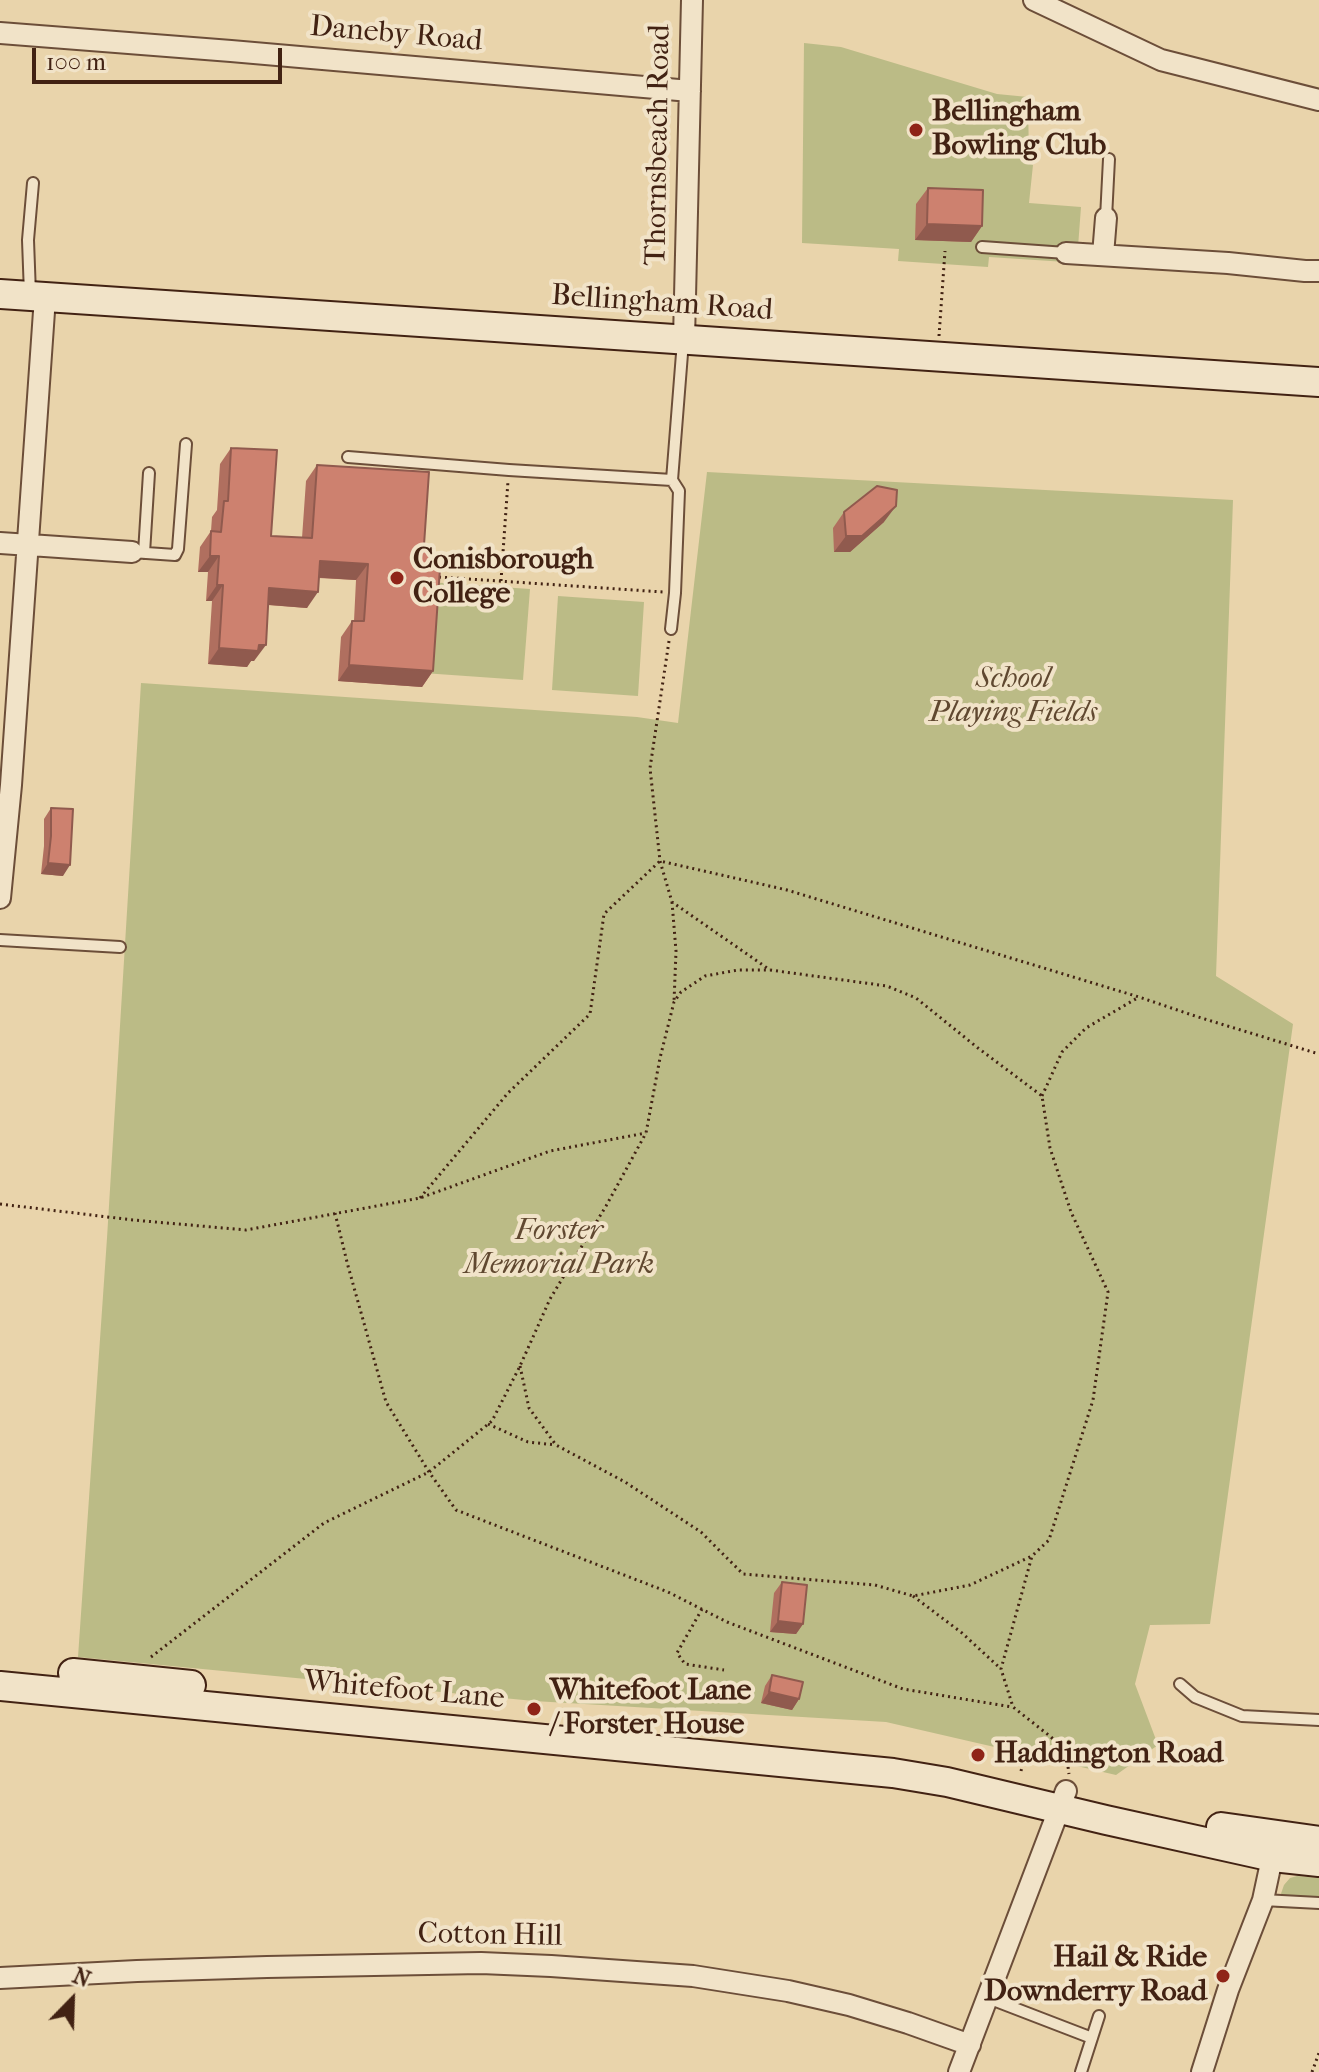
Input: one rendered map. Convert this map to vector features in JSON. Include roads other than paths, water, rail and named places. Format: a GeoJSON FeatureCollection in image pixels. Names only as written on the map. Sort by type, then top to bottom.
{"type":"FeatureCollection","features":[{"type":"Feature","properties":{"kind":"street","name":"Thornsbeach Road"},"geometry":{"type":"LineString","coordinates":[[684,339],[692,0]]}},
{"type":"Feature","properties":{"kind":"street"},"geometry":{"type":"LineString","coordinates":[[1034,0],[1161,60],[1319,100]]}},
{"type":"Feature","properties":{"kind":"street","name":"Daneby Road"},"geometry":{"type":"LineString","coordinates":[[0,33],[690,91]]}},
{"type":"Feature","properties":{"kind":"street"},"geometry":{"type":"LineString","coordinates":[[1103,255],[1106,218]]}},
{"type":"Feature","properties":{"kind":"street"},"geometry":{"type":"LineString","coordinates":[[1066,253],[1319,271]]}},
{"type":"Feature","properties":{"kind":"street","name":"Bellingham Road"},"geometry":{"type":"LineString","coordinates":[[0,294],[1319,382]]}},
{"type":"Feature","properties":{"kind":"street"},"geometry":{"type":"LineString","coordinates":[[0,898],[6,785],[28,545],[38,296]]}},
{"type":"Feature","properties":{"kind":"street"},"geometry":{"type":"LineString","coordinates":[[0,543],[138,553]]}},
{"type":"Feature","properties":{"kind":"street","name":"Whitefoot Lane"},"geometry":{"type":"LineString","coordinates":[[0,1667],[899,1755],[979,1770],[1228,1829],[1319,1862]]}},
{"type":"Feature","properties":{"kind":"street","name":"Whitefoot Lane"},"geometry":{"type":"LineString","coordinates":[[0,1686],[348,1715],[893,1773],[947,1782],[1065,1791]]}},
{"type":"Feature","properties":{"kind":"street"},"geometry":{"type":"LineString","coordinates":[[959,2072],[1065,1791]]}},
{"type":"Feature","properties":{"kind":"street","name":"Whitefoot Lane"},"geometry":{"type":"LineString","coordinates":[[1275,1846],[1319,1841]]}},
{"type":"Feature","properties":{"kind":"street"},"geometry":{"type":"LineString","coordinates":[[1202,2072],[1228,1990],[1263,1900],[1275,1846]]}},
{"type":"Feature","properties":{"kind":"street","name":"Cotton Hill"},"geometry":{"type":"LineString","coordinates":[[0,1978],[267,1967],[481,1963],[551,1966],[693,1976],[788,1991],[849,2005],[970,2045]]}},
{"type":"Feature","properties":{"kind":"lane"},"geometry":{"type":"LineString","coordinates":[[1106,218],[1109,159]]}},
{"type":"Feature","properties":{"kind":"lane"},"geometry":{"type":"LineString","coordinates":[[33,183],[28,240],[38,296]]}},
{"type":"Feature","properties":{"kind":"lane"},"geometry":{"type":"LineString","coordinates":[[982,247],[1066,253]]}},
{"type":"Feature","properties":{"kind":"lane"},"geometry":{"type":"LineString","coordinates":[[671,629],[679,491],[672,480],[684,339]]}},
{"type":"Feature","properties":{"kind":"lane"},"geometry":{"type":"LineString","coordinates":[[149,473],[138,553],[175,555],[186,444]]}},
{"type":"Feature","properties":{"kind":"lane"},"geometry":{"type":"LineString","coordinates":[[348,457],[672,480]]}},
{"type":"Feature","properties":{"kind":"lane"},"geometry":{"type":"LineString","coordinates":[[0,940],[120,947]]}},
{"type":"Feature","properties":{"kind":"lane"},"geometry":{"type":"LineString","coordinates":[[1180,1684],[1195,1697],[1242,1716],[1319,1720]]}},
{"type":"Feature","properties":{"kind":"lane"},"geometry":{"type":"LineString","coordinates":[[1263,1900],[1319,1903]]}},
{"type":"Feature","properties":{"kind":"lane"},"geometry":{"type":"LineString","coordinates":[[988,1998],[1092,2038]]}},
{"type":"Feature","properties":{"kind":"lane"},"geometry":{"type":"LineString","coordinates":[[1081,2072],[1099,2016]]}},
{"type":"Feature","properties":{"kind":"place","name":"Bellingham Bowling Club"},"geometry":{"type":"Point","coordinates":[916,130]}},
{"type":"Feature","properties":{"kind":"place","name":"Conisborough College"},"geometry":{"type":"Point","coordinates":[397,578]}},
{"type":"Feature","properties":{"kind":"place","name":"Whitefoot Lane / Forster House"},"geometry":{"type":"Point","coordinates":[534,1709]}},
{"type":"Feature","properties":{"kind":"place","name":"Haddington Road"},"geometry":{"type":"Point","coordinates":[978,1755]}},
{"type":"Feature","properties":{"kind":"place","name":"Hail & Ride Downderry Road"},"geometry":{"type":"Point","coordinates":[1223,1976]}},
{"type":"Feature","properties":{"kind":"park label","name":"School Playing Fields"},"geometry":{"type":"Point","coordinates":[1013,697]}},
{"type":"Feature","properties":{"kind":"park label","name":"Forster Memorial Park"},"geometry":{"type":"Point","coordinates":[559,1249]}}]}
